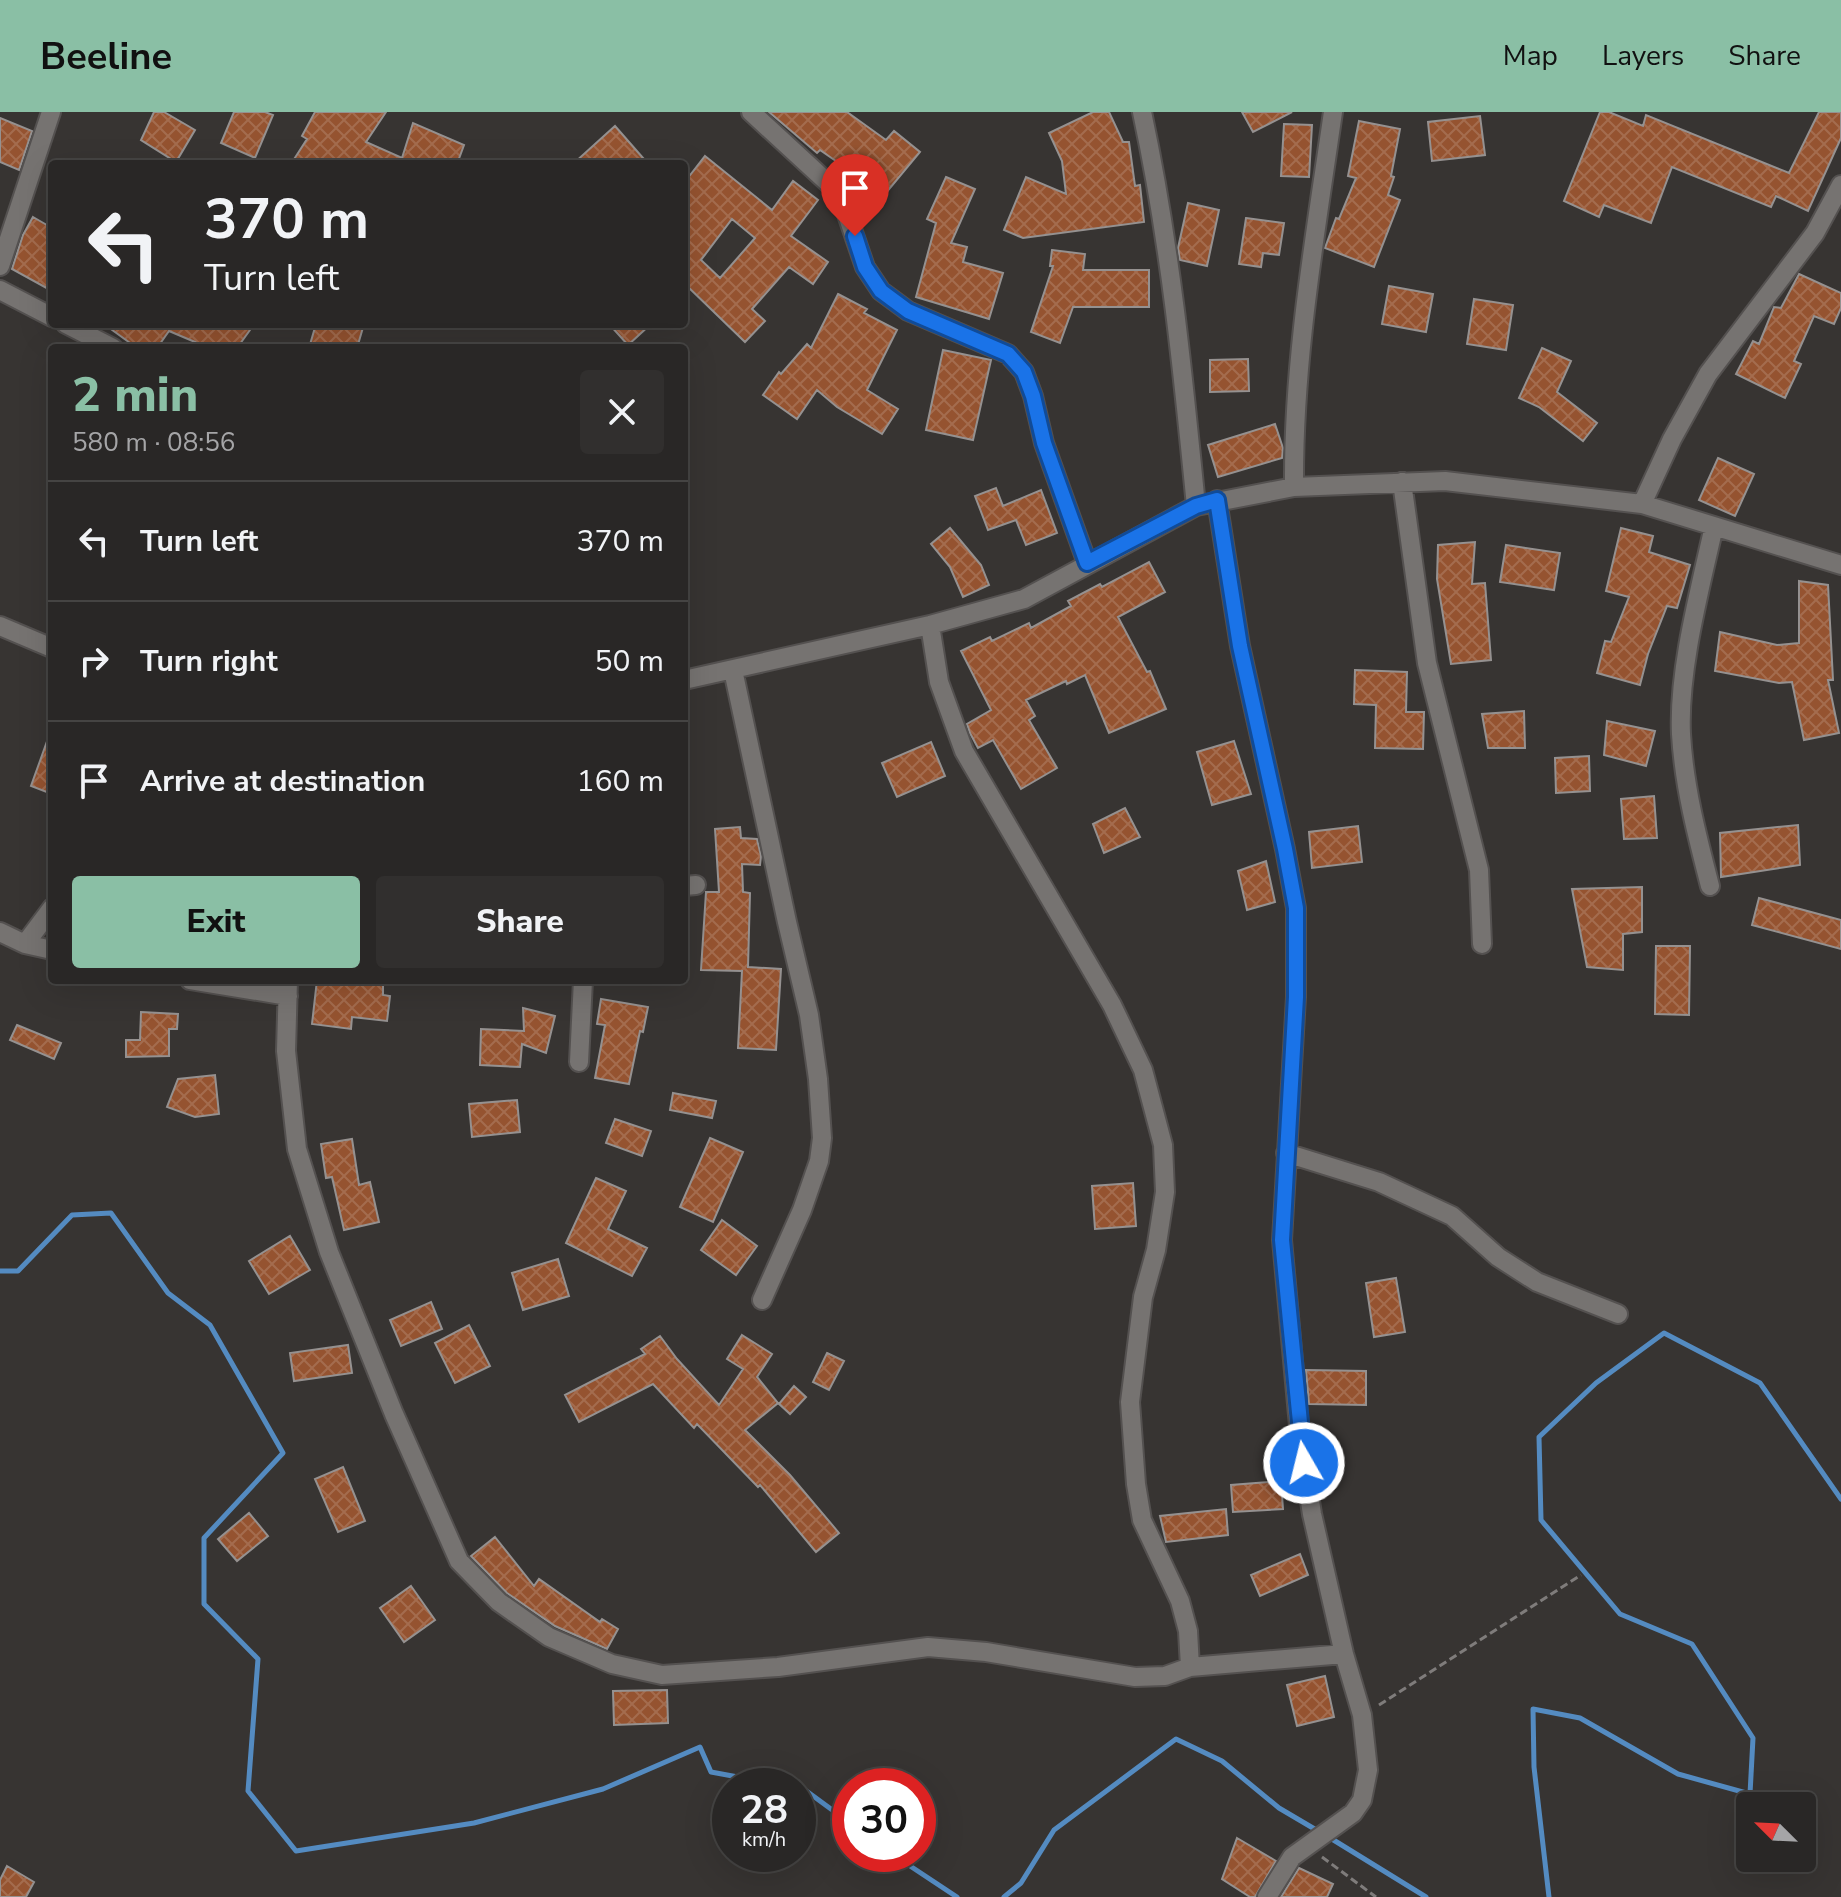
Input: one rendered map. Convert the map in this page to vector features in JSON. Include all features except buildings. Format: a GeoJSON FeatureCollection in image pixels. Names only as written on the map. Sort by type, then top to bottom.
{"type":"FeatureCollection","features":[{"type":"Feature","properties":{"kind":"street"},"geometry":{"type":"LineString","coordinates":[[0,266],[51,112]]}},
{"type":"Feature","properties":{"kind":"street"},"geometry":{"type":"LineString","coordinates":[[751,112],[840,194],[865,267],[881,291],[908,311],[1008,354],[1024,372],[1044,443],[1087,563]]}},
{"type":"Feature","properties":{"kind":"street"},"geometry":{"type":"LineString","coordinates":[[1142,112],[1181,346],[1196,506]]}},
{"type":"Feature","properties":{"kind":"street"},"geometry":{"type":"LineString","coordinates":[[1294,487],[1294,422],[1301,336],[1333,112]]}},
{"type":"Feature","properties":{"kind":"street"},"geometry":{"type":"LineString","coordinates":[[1642,504],[1672,439],[1708,374],[1815,233],[1841,185]]}},
{"type":"Feature","properties":{"kind":"street"},"geometry":{"type":"LineString","coordinates":[[0,290],[48,315]]}},
{"type":"Feature","properties":{"kind":"street"},"geometry":{"type":"LineString","coordinates":[[74,328],[105,344]]}},
{"type":"Feature","properties":{"kind":"street"},"geometry":{"type":"LineString","coordinates":[[688,679],[930,625],[1024,599],[1196,506],[1294,487],[1445,481],[1642,504],[1839,559]]}},
{"type":"Feature","properties":{"kind":"street"},"geometry":{"type":"LineString","coordinates":[[1402,482],[1427,663],[1479,870],[1482,944]]}},
{"type":"Feature","properties":{"kind":"street"},"geometry":{"type":"LineString","coordinates":[[1217,500],[1240,646],[1296,908],[1296,997],[1282,1240],[1300,1437],[1312,1514],[1344,1654],[1362,1715],[1368,1770],[1362,1800],[1353,1813],[1292,1857],[1267,1897]]}},
{"type":"Feature","properties":{"kind":"street"},"geometry":{"type":"LineString","coordinates":[[1710,886],[1689,800],[1681,731],[1687,654],[1714,526]]}},
{"type":"Feature","properties":{"kind":"street"},"geometry":{"type":"LineString","coordinates":[[930,625],[939,682],[964,751],[1112,1005],[1143,1070],[1163,1145],[1165,1192],[1156,1250],[1143,1297],[1130,1402],[1142,1520],[1180,1601],[1188,1631],[1190,1667]]}},
{"type":"Feature","properties":{"kind":"street"},"geometry":{"type":"LineString","coordinates":[[0,626],[48,646]]}},
{"type":"Feature","properties":{"kind":"street"},"geometry":{"type":"LineString","coordinates":[[733,670],[809,1015],[822,1138],[819,1161],[802,1210],[762,1300]]}},
{"type":"Feature","properties":{"kind":"street"},"geometry":{"type":"LineString","coordinates":[[25,944],[48,913]]}},
{"type":"Feature","properties":{"kind":"street"},"geometry":{"type":"LineString","coordinates":[[0,932],[25,944],[48,949]]}},
{"type":"Feature","properties":{"kind":"street"},"geometry":{"type":"LineString","coordinates":[[239,984],[288,988],[286,1051],[297,1149],[329,1252],[394,1414],[459,1561],[499,1602],[549,1637],[612,1664],[662,1675],[778,1667],[928,1647],[986,1652],[1135,1677],[1165,1676],[1190,1667],[1344,1654]]}},
{"type":"Feature","properties":{"kind":"street"},"geometry":{"type":"LineString","coordinates":[[579,1062],[583,984]]}},
{"type":"Feature","properties":{"kind":"street"},"geometry":{"type":"LineString","coordinates":[[1286,1153],[1379,1182],[1452,1216],[1498,1257],[1537,1282],[1618,1314]]}},
{"type":"Feature","properties":{"kind":"path"},"geometry":{"type":"LineString","coordinates":[[1362,1715],[1581,1575]]}},
{"type":"Feature","properties":{"kind":"path"},"geometry":{"type":"LineString","coordinates":[[1306,1847],[1376,1897]]}},
{"type":"Feature","properties":{"kind":"waterway"},"geometry":{"type":"LineString","coordinates":[[0,1271],[18,1271],[72,1215],[111,1213],[168,1293],[210,1325],[283,1453],[204,1538],[204,1604],[258,1659],[248,1791],[296,1851],[474,1823],[603,1789],[700,1747],[712,1772]]}},
{"type":"Feature","properties":{"kind":"waterway"},"geometry":{"type":"LineString","coordinates":[[1549,1897],[1534,1767],[1533,1709],[1580,1718],[1678,1774],[1750,1794],[1753,1738],[1692,1644],[1620,1614],[1541,1520],[1539,1437],[1596,1383],[1664,1333],[1760,1383],[1841,1499]]}},
{"type":"Feature","properties":{"kind":"waterway"},"geometry":{"type":"LineString","coordinates":[[1004,1897],[1021,1883],[1054,1830],[1176,1739],[1222,1761],[1279,1808],[1318,1831]]}},
{"type":"Feature","properties":{"kind":"waterway"},"geometry":{"type":"LineString","coordinates":[[816,1798],[832,1810]]}},
{"type":"Feature","properties":{"kind":"waterway"},"geometry":{"type":"LineString","coordinates":[[1327,1836],[1426,1897]]}},
{"type":"Feature","properties":{"kind":"waterway"},"geometry":{"type":"LineString","coordinates":[[919,1872],[957,1897]]}},
{"type":"Feature","properties":{"kind":"route"},"geometry":{"type":"LineString","coordinates":[[855,236],[865,267],[881,291],[908,311],[1008,354],[1024,372],[1044,443],[1087,563],[1196,506],[1217,500],[1240,646],[1296,908],[1296,997],[1282,1240],[1304,1463]]}}]}
